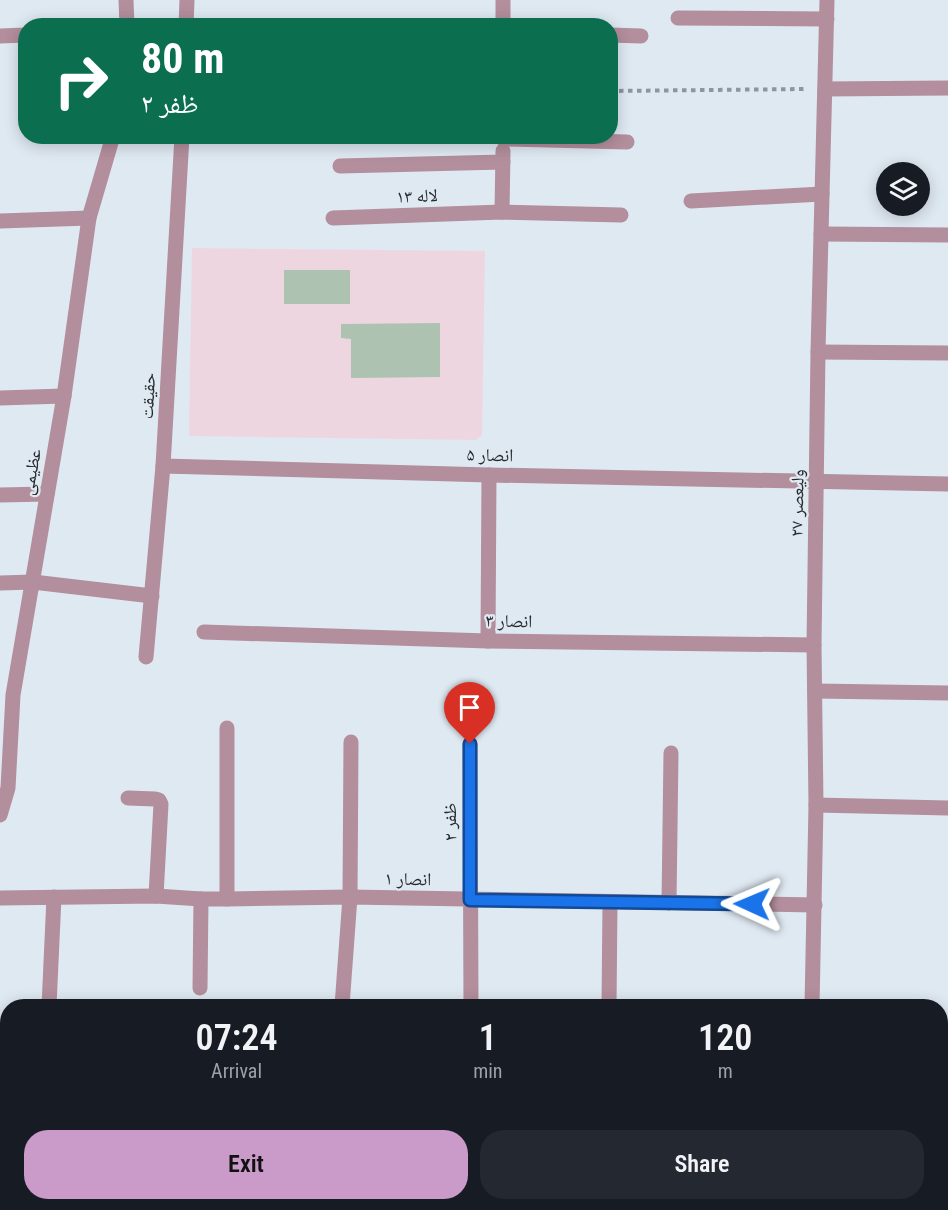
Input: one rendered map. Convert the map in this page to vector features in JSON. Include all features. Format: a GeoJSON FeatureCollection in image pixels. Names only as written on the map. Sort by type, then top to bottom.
{"type":"FeatureCollection","features":[{"type":"Feature","properties":{"kind":"street"},"geometry":{"type":"LineString","coordinates":[[126,0],[127,18]]}},
{"type":"Feature","properties":{"kind":"street"},"geometry":{"type":"LineString","coordinates":[[186,18],[187,0]]}},
{"type":"Feature","properties":{"kind":"street"},"geometry":{"type":"LineString","coordinates":[[503,0],[503,18]]}},
{"type":"Feature","properties":{"kind":"street","name":"ولیعصر ۲۷"},"geometry":{"type":"LineString","coordinates":[[812,999],[816,806],[814,645],[818,352],[827,0]]}},
{"type":"Feature","properties":{"kind":"street"},"geometry":{"type":"LineString","coordinates":[[678,18],[827,19]]}},
{"type":"Feature","properties":{"kind":"street"},"geometry":{"type":"LineString","coordinates":[[0,36],[18,35]]}},
{"type":"Feature","properties":{"kind":"street"},"geometry":{"type":"LineString","coordinates":[[618,35],[641,36]]}},
{"type":"Feature","properties":{"kind":"street"},"geometry":{"type":"LineString","coordinates":[[825,89],[948,87]]}},
{"type":"Feature","properties":{"kind":"street"},"geometry":{"type":"LineString","coordinates":[[618,142],[627,142]]}},
{"type":"Feature","properties":{"kind":"street","name":"عظیمی"},"geometry":{"type":"LineString","coordinates":[[0,815],[13,695],[64,396],[89,219],[111,144]]}},
{"type":"Feature","properties":{"kind":"street","name":"حقیقت"},"geometry":{"type":"LineString","coordinates":[[146,657],[164,466],[182,144]]}},
{"type":"Feature","properties":{"kind":"street"},"geometry":{"type":"LineString","coordinates":[[502,212],[503,144]]}},
{"type":"Feature","properties":{"kind":"street"},"geometry":{"type":"LineString","coordinates":[[340,166],[503,162]]}},
{"type":"Feature","properties":{"kind":"street"},"geometry":{"type":"LineString","coordinates":[[691,201],[822,194]]}},
{"type":"Feature","properties":{"kind":"street","name":"لاله ۱۳"},"geometry":{"type":"LineString","coordinates":[[333,218],[502,212],[621,215]]}},
{"type":"Feature","properties":{"kind":"street"},"geometry":{"type":"LineString","coordinates":[[0,221],[89,219]]}},
{"type":"Feature","properties":{"kind":"street"},"geometry":{"type":"LineString","coordinates":[[821,234],[948,235]]}},
{"type":"Feature","properties":{"kind":"street"},"geometry":{"type":"LineString","coordinates":[[818,352],[948,353]]}},
{"type":"Feature","properties":{"kind":"street"},"geometry":{"type":"LineString","coordinates":[[0,398],[64,396]]}},
{"type":"Feature","properties":{"kind":"street","name":"انصار ۵"},"geometry":{"type":"LineString","coordinates":[[164,466],[948,484]]}},
{"type":"Feature","properties":{"kind":"street"},"geometry":{"type":"LineString","coordinates":[[488,641],[489,475]]}},
{"type":"Feature","properties":{"kind":"street"},"geometry":{"type":"LineString","coordinates":[[0,495],[47,494]]}},
{"type":"Feature","properties":{"kind":"street"},"geometry":{"type":"LineString","coordinates":[[0,583],[33,582],[152,596]]}},
{"type":"Feature","properties":{"kind":"street","name":"انصار ۳"},"geometry":{"type":"LineString","coordinates":[[204,632],[488,641],[814,645]]}},
{"type":"Feature","properties":{"kind":"street"},"geometry":{"type":"LineString","coordinates":[[815,691],[948,693]]}},
{"type":"Feature","properties":{"kind":"street"},"geometry":{"type":"LineString","coordinates":[[227,728],[227,899]]}},
{"type":"Feature","properties":{"kind":"street"},"geometry":{"type":"LineString","coordinates":[[343,999],[350,897],[351,742]]}},
{"type":"Feature","properties":{"kind":"street","name":"ظفر ۲"},"geometry":{"type":"LineString","coordinates":[[470,744],[471,999]]}},
{"type":"Feature","properties":{"kind":"street"},"geometry":{"type":"LineString","coordinates":[[669,903],[671,753]]}},
{"type":"Feature","properties":{"kind":"street"},"geometry":{"type":"LineString","coordinates":[[128,798],[155,799],[161,804],[156,896]]}},
{"type":"Feature","properties":{"kind":"street"},"geometry":{"type":"LineString","coordinates":[[816,806],[948,808]]}},
{"type":"Feature","properties":{"kind":"street","name":"انصار ۱"},"geometry":{"type":"LineString","coordinates":[[0,897],[156,896],[227,899],[350,897],[815,905]]}},
{"type":"Feature","properties":{"kind":"street"},"geometry":{"type":"LineString","coordinates":[[49,999],[54,897]]}},
{"type":"Feature","properties":{"kind":"street"},"geometry":{"type":"LineString","coordinates":[[200,988],[201,899]]}},
{"type":"Feature","properties":{"kind":"street"},"geometry":{"type":"LineString","coordinates":[[609,999],[610,902]]}},
{"type":"Feature","properties":{"kind":"path"},"geometry":{"type":"LineString","coordinates":[[618,91],[825,89]]}},
{"type":"Feature","properties":{"kind":"shaded area"},"geometry":{"type":"Polygon","coordinates":[[[192,248],[485,251],[482,435],[476,440],[189,436],[192,248]]]}},
{"type":"Feature","properties":{"kind":"green space"},"geometry":{"type":"Polygon","coordinates":[[[284,270],[350,270],[350,304],[284,304],[284,270]]]}},
{"type":"Feature","properties":{"kind":"green space"},"geometry":{"type":"Polygon","coordinates":[[[440,323],[440,377],[351,378],[351,339],[341,338],[341,324],[440,323]]]}},
{"type":"Feature","properties":{"kind":"route"},"geometry":{"type":"LineString","coordinates":[[470,744],[470,900],[752,904]]}}]}
